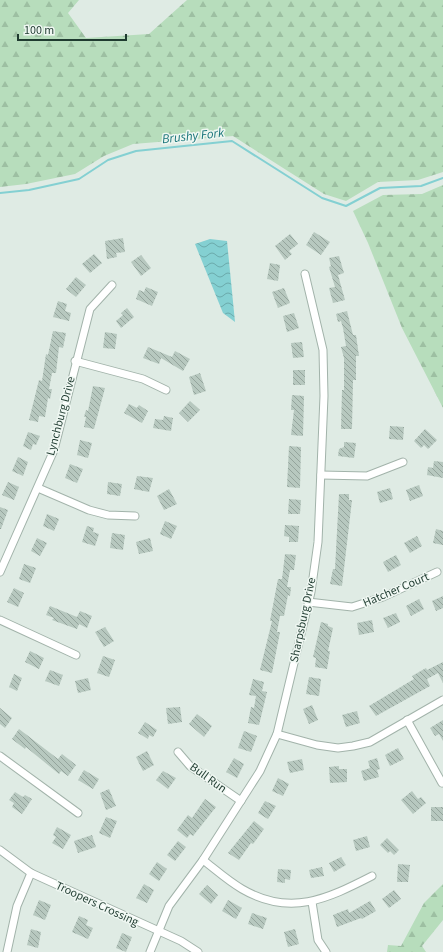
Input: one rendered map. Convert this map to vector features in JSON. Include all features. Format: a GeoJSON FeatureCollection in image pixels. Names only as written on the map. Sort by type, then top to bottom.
{"type":"FeatureCollection","features":[{"type":"Feature","properties":{"kind":"street","name":"Sharpsburg Drive"},"geometry":{"type":"LineString","coordinates":[[150,952],[169,906],[203,860],[260,772],[277,734],[308,602],[318,542],[324,396],[323,350],[305,274]]}},
{"type":"Feature","properties":{"kind":"street","name":"Lynchburg Drive"},"geometry":{"type":"LineString","coordinates":[[0,572],[54,450],[75,361],[90,310],[112,284]]}},
{"type":"Feature","properties":{"kind":"street"},"geometry":{"type":"LineString","coordinates":[[75,361],[143,379],[166,390]]}},
{"type":"Feature","properties":{"kind":"street"},"geometry":{"type":"LineString","coordinates":[[321,475],[367,476],[403,462]]}},
{"type":"Feature","properties":{"kind":"street"},"geometry":{"type":"LineString","coordinates":[[38,488],[89,510],[108,516],[135,516]]}},
{"type":"Feature","properties":{"kind":"street","name":"Hatcher Court"},"geometry":{"type":"LineString","coordinates":[[308,602],[352,607],[367,604],[437,572]]}},
{"type":"Feature","properties":{"kind":"street"},"geometry":{"type":"LineString","coordinates":[[0,620],[76,655]]}},
{"type":"Feature","properties":{"kind":"street"},"geometry":{"type":"LineString","coordinates":[[277,734],[317,745],[338,748],[370,742],[443,700]]}},
{"type":"Feature","properties":{"kind":"street"},"geometry":{"type":"LineString","coordinates":[[407,720],[442,783]]}},
{"type":"Feature","properties":{"kind":"street","name":"Bull Run"},"geometry":{"type":"LineString","coordinates":[[178,752],[190,766],[241,801]]}},
{"type":"Feature","properties":{"kind":"street"},"geometry":{"type":"LineString","coordinates":[[0,756],[78,813]]}},
{"type":"Feature","properties":{"kind":"street","name":"Troopers Crossing"},"geometry":{"type":"LineString","coordinates":[[0,850],[31,873],[158,932],[181,941],[198,952]]}},
{"type":"Feature","properties":{"kind":"street"},"geometry":{"type":"LineString","coordinates":[[203,860],[241,889],[257,897],[275,902],[312,902],[337,894],[372,876]]}},
{"type":"Feature","properties":{"kind":"street"},"geometry":{"type":"LineString","coordinates":[[7,952],[17,906],[31,873]]}},
{"type":"Feature","properties":{"kind":"street"},"geometry":{"type":"LineString","coordinates":[[312,902],[318,940],[326,952]]}},
{"type":"Feature","properties":{"kind":"green space"},"geometry":{"type":"Polygon","coordinates":[[[0,0],[79,0],[68,13],[86,38],[149,34],[187,0],[443,0],[443,172],[418,180],[378,182],[346,201],[324,194],[233,136],[133,144],[104,156],[75,174],[26,184],[0,187],[0,0]]]}},
{"type":"Feature","properties":{"kind":"green space"},"geometry":{"type":"Polygon","coordinates":[[[443,185],[443,408],[402,328],[368,243],[353,211],[383,195],[422,194],[443,185]]]}},
{"type":"Feature","properties":{"kind":"green space"},"geometry":{"type":"Polygon","coordinates":[[[443,884],[443,920],[422,946],[426,952],[387,952],[388,945],[401,946],[424,903],[443,884]]]}},
{"type":"Feature","properties":{"kind":"water"},"geometry":{"type":"Polygon","coordinates":[[[210,239],[227,241],[235,322],[223,313],[195,244],[210,239]]]}},
{"type":"Feature","properties":{"kind":"building"},"geometry":{"type":"Polygon","coordinates":[[[314,232],[330,242],[321,255],[306,245],[314,232]]]}},
{"type":"Feature","properties":{"kind":"building"},"geometry":{"type":"Polygon","coordinates":[[[290,234],[298,244],[289,251],[292,254],[285,260],[275,246],[290,234]]]}},
{"type":"Feature","properties":{"kind":"building"},"geometry":{"type":"Polygon","coordinates":[[[123,238],[125,252],[116,253],[117,257],[107,259],[105,241],[123,238]]]}},
{"type":"Feature","properties":{"kind":"building"},"geometry":{"type":"Polygon","coordinates":[[[94,254],[102,263],[90,273],[82,264],[94,254]]]}},
{"type":"Feature","properties":{"kind":"building"},"geometry":{"type":"Polygon","coordinates":[[[141,255],[151,268],[141,276],[131,262],[141,255]]]}},
{"type":"Feature","properties":{"kind":"building"},"geometry":{"type":"Polygon","coordinates":[[[339,256],[344,273],[338,275],[345,300],[333,303],[329,288],[335,287],[329,267],[331,266],[329,258],[339,256]]]}},
{"type":"Feature","properties":{"kind":"building"},"geometry":{"type":"Polygon","coordinates":[[[270,263],[280,265],[278,281],[267,279],[270,263]]]}},
{"type":"Feature","properties":{"kind":"building"},"geometry":{"type":"Polygon","coordinates":[[[76,277],[86,285],[76,297],[66,289],[76,277]]]}},
{"type":"Feature","properties":{"kind":"building"},"geometry":{"type":"Polygon","coordinates":[[[146,287],[158,292],[152,306],[136,299],[139,290],[144,292],[146,287]]]}},
{"type":"Feature","properties":{"kind":"building"},"geometry":{"type":"Polygon","coordinates":[[[284,288],[290,303],[278,308],[272,292],[284,288]]]}},
{"type":"Feature","properties":{"kind":"building"},"geometry":{"type":"Polygon","coordinates":[[[58,301],[67,304],[65,311],[71,313],[69,321],[53,317],[58,301]]]}},
{"type":"Feature","properties":{"kind":"building"},"geometry":{"type":"Polygon","coordinates":[[[127,308],[134,317],[121,328],[116,321],[123,315],[121,313],[127,308]]]}},
{"type":"Feature","properties":{"kind":"building"},"geometry":{"type":"Polygon","coordinates":[[[347,311],[353,335],[356,335],[359,356],[356,356],[356,380],[353,380],[352,429],[341,429],[342,390],[344,390],[344,358],[341,347],[346,346],[341,321],[338,322],[336,314],[347,311]]]}},
{"type":"Feature","properties":{"kind":"building"},"geometry":{"type":"Polygon","coordinates":[[[294,313],[299,328],[287,332],[283,316],[294,313]]]}},
{"type":"Feature","properties":{"kind":"building"},"geometry":{"type":"Polygon","coordinates":[[[53,331],[66,333],[63,348],[59,347],[56,373],[52,373],[49,389],[52,389],[50,399],[48,398],[45,417],[39,416],[38,422],[29,420],[39,380],[42,381],[46,354],[48,355],[53,331]]]}},
{"type":"Feature","properties":{"kind":"building"},"geometry":{"type":"Polygon","coordinates":[[[105,332],[117,334],[115,349],[103,348],[105,332]]]}},
{"type":"Feature","properties":{"kind":"building"},"geometry":{"type":"Polygon","coordinates":[[[302,342],[304,357],[293,358],[291,343],[302,342]]]}},
{"type":"Feature","properties":{"kind":"building"},"geometry":{"type":"Polygon","coordinates":[[[148,347],[172,357],[175,351],[190,359],[183,371],[161,358],[159,364],[143,358],[148,347]]]}},
{"type":"Feature","properties":{"kind":"building"},"geometry":{"type":"Polygon","coordinates":[[[293,370],[305,370],[305,385],[293,385],[293,370]]]}},
{"type":"Feature","properties":{"kind":"building"},"geometry":{"type":"Polygon","coordinates":[[[200,373],[206,391],[194,395],[189,377],[200,373]]]}},
{"type":"Feature","properties":{"kind":"building"},"geometry":{"type":"Polygon","coordinates":[[[93,386],[105,388],[94,429],[84,427],[86,417],[84,417],[86,410],[88,411],[93,386]]]}},
{"type":"Feature","properties":{"kind":"building"},"geometry":{"type":"Polygon","coordinates":[[[292,395],[304,396],[303,436],[291,435],[294,410],[291,410],[292,395]]]}},
{"type":"Feature","properties":{"kind":"building"},"geometry":{"type":"Polygon","coordinates":[[[190,401],[200,410],[188,422],[179,413],[190,401]]]}},
{"type":"Feature","properties":{"kind":"building"},"geometry":{"type":"Polygon","coordinates":[[[129,404],[137,408],[139,405],[148,411],[142,423],[124,413],[129,404]]]}},
{"type":"Feature","properties":{"kind":"building"},"geometry":{"type":"Polygon","coordinates":[[[164,416],[173,418],[171,431],[153,428],[155,419],[163,420],[164,416]]]}},
{"type":"Feature","properties":{"kind":"building"},"geometry":{"type":"Polygon","coordinates":[[[390,426],[404,427],[403,440],[389,439],[390,426]]]}},
{"type":"Feature","properties":{"kind":"building"},"geometry":{"type":"Polygon","coordinates":[[[425,429],[437,440],[428,449],[424,445],[421,448],[414,441],[425,429]]]}},
{"type":"Feature","properties":{"kind":"building"},"geometry":{"type":"Polygon","coordinates":[[[28,432],[40,436],[36,445],[33,444],[31,450],[23,446],[28,432]]]}},
{"type":"Feature","properties":{"kind":"building"},"geometry":{"type":"Polygon","coordinates":[[[80,440],[92,443],[88,458],[77,455],[80,440]]]}},
{"type":"Feature","properties":{"kind":"building"},"geometry":{"type":"Polygon","coordinates":[[[344,442],[356,443],[354,458],[338,456],[339,449],[344,447],[344,442]]]}},
{"type":"Feature","properties":{"kind":"building"},"geometry":{"type":"Polygon","coordinates":[[[289,446],[301,447],[300,488],[287,487],[289,446]]]}},
{"type":"Feature","properties":{"kind":"building"},"geometry":{"type":"Polygon","coordinates":[[[18,457],[28,462],[23,476],[12,471],[18,457]]]}},
{"type":"Feature","properties":{"kind":"building"},"geometry":{"type":"Polygon","coordinates":[[[434,461],[443,462],[443,478],[427,475],[428,467],[433,468],[434,461]]]}},
{"type":"Feature","properties":{"kind":"building"},"geometry":{"type":"Polygon","coordinates":[[[70,464],[83,469],[77,483],[65,478],[70,464]]]}},
{"type":"Feature","properties":{"kind":"building"},"geometry":{"type":"Polygon","coordinates":[[[137,476],[153,478],[149,492],[134,489],[137,476]]]}},
{"type":"Feature","properties":{"kind":"building"},"geometry":{"type":"Polygon","coordinates":[[[8,482],[19,487],[14,500],[2,495],[8,482]]]}},
{"type":"Feature","properties":{"kind":"building"},"geometry":{"type":"Polygon","coordinates":[[[108,482],[122,484],[120,496],[107,494],[108,482]]]}},
{"type":"Feature","properties":{"kind":"building"},"geometry":{"type":"Polygon","coordinates":[[[419,485],[423,496],[410,501],[406,490],[419,485]]]}},
{"type":"Feature","properties":{"kind":"building"},"geometry":{"type":"Polygon","coordinates":[[[390,488],[393,499],[380,503],[377,492],[390,488]]]}},
{"type":"Feature","properties":{"kind":"building"},"geometry":{"type":"Polygon","coordinates":[[[169,489],[177,504],[164,510],[157,496],[169,489]]]}},
{"type":"Feature","properties":{"kind":"building"},"geometry":{"type":"Polygon","coordinates":[[[339,494],[349,494],[349,500],[352,500],[342,586],[330,584],[333,569],[335,569],[339,494]]]}},
{"type":"Feature","properties":{"kind":"building"},"geometry":{"type":"Polygon","coordinates":[[[289,499],[301,500],[300,514],[288,514],[289,499]]]}},
{"type":"Feature","properties":{"kind":"building"},"geometry":{"type":"Polygon","coordinates":[[[0,507],[8,510],[1,529],[0,529],[0,507]]]}},
{"type":"Feature","properties":{"kind":"building"},"geometry":{"type":"Polygon","coordinates":[[[47,514],[59,519],[54,531],[43,526],[47,514]]]}},
{"type":"Feature","properties":{"kind":"building"},"geometry":{"type":"Polygon","coordinates":[[[165,521],[177,526],[171,539],[160,534],[165,521]]]}},
{"type":"Feature","properties":{"kind":"building"},"geometry":{"type":"Polygon","coordinates":[[[285,525],[299,526],[298,542],[289,542],[289,537],[284,536],[285,525]]]}},
{"type":"Feature","properties":{"kind":"building"},"geometry":{"type":"Polygon","coordinates":[[[87,526],[94,528],[93,532],[99,534],[95,546],[82,542],[87,526]]]}},
{"type":"Feature","properties":{"kind":"building"},"geometry":{"type":"Polygon","coordinates":[[[436,529],[443,531],[443,545],[433,543],[436,529]]]}},
{"type":"Feature","properties":{"kind":"building"},"geometry":{"type":"Polygon","coordinates":[[[112,533],[125,535],[123,550],[110,548],[112,533]]]}},
{"type":"Feature","properties":{"kind":"building"},"geometry":{"type":"Polygon","coordinates":[[[417,536],[422,546],[410,553],[404,543],[417,536]]]}},
{"type":"Feature","properties":{"kind":"building"},"geometry":{"type":"Polygon","coordinates":[[[37,538],[47,543],[40,556],[31,551],[37,538]]]}},
{"type":"Feature","properties":{"kind":"building"},"geometry":{"type":"Polygon","coordinates":[[[150,538],[153,551],[139,554],[136,542],[150,538]]]}},
{"type":"Feature","properties":{"kind":"building"},"geometry":{"type":"Polygon","coordinates":[[[285,554],[296,555],[294,570],[290,570],[287,587],[291,587],[290,596],[288,595],[284,616],[280,616],[277,632],[280,632],[272,673],[260,670],[272,621],[270,621],[278,579],[282,579],[285,554]]]}},
{"type":"Feature","properties":{"kind":"building"},"geometry":{"type":"Polygon","coordinates":[[[396,555],[401,565],[388,572],[383,562],[396,555]]]}},
{"type":"Feature","properties":{"kind":"building"},"geometry":{"type":"Polygon","coordinates":[[[24,564],[36,568],[30,583],[19,579],[24,564]]]}},
{"type":"Feature","properties":{"kind":"building"},"geometry":{"type":"Polygon","coordinates":[[[14,588],[24,593],[18,607],[7,602],[14,588]]]}},
{"type":"Feature","properties":{"kind":"building"},"geometry":{"type":"Polygon","coordinates":[[[443,596],[443,608],[436,611],[432,601],[443,596]]]}},
{"type":"Feature","properties":{"kind":"building"},"geometry":{"type":"Polygon","coordinates":[[[419,599],[424,609],[411,616],[406,606],[419,599]]]}},
{"type":"Feature","properties":{"kind":"building"},"geometry":{"type":"Polygon","coordinates":[[[50,606],[77,617],[80,611],[92,616],[87,628],[79,624],[77,629],[52,620],[54,618],[46,615],[50,606]]]}},
{"type":"Feature","properties":{"kind":"building"},"geometry":{"type":"Polygon","coordinates":[[[396,613],[400,622],[388,628],[383,618],[396,613]]]}},
{"type":"Feature","properties":{"kind":"building"},"geometry":{"type":"Polygon","coordinates":[[[372,620],[374,632],[359,635],[357,623],[372,620]]]}},
{"type":"Feature","properties":{"kind":"building"},"geometry":{"type":"Polygon","coordinates":[[[321,622],[328,624],[328,626],[333,628],[328,651],[330,651],[327,669],[315,667],[316,658],[313,657],[321,622]]]}},
{"type":"Feature","properties":{"kind":"building"},"geometry":{"type":"Polygon","coordinates":[[[105,627],[114,641],[104,647],[95,632],[105,627]]]}},
{"type":"Feature","properties":{"kind":"building"},"geometry":{"type":"Polygon","coordinates":[[[30,651],[44,658],[39,669],[25,662],[30,651]]]}},
{"type":"Feature","properties":{"kind":"building"},"geometry":{"type":"Polygon","coordinates":[[[103,656],[115,660],[109,677],[97,673],[103,656]]]}},
{"type":"Feature","properties":{"kind":"building"},"geometry":{"type":"Polygon","coordinates":[[[443,662],[443,683],[438,673],[427,679],[430,686],[376,716],[369,706],[414,679],[412,676],[426,668],[427,670],[443,662]]]}},
{"type":"Feature","properties":{"kind":"building"},"geometry":{"type":"Polygon","coordinates":[[[50,670],[63,675],[59,686],[45,681],[50,670]]]}},
{"type":"Feature","properties":{"kind":"building"},"geometry":{"type":"Polygon","coordinates":[[[14,674],[22,678],[17,691],[9,687],[14,674]]]}},
{"type":"Feature","properties":{"kind":"building"},"geometry":{"type":"Polygon","coordinates":[[[309,677],[321,679],[319,696],[306,694],[309,677]]]}},
{"type":"Feature","properties":{"kind":"building"},"geometry":{"type":"Polygon","coordinates":[[[88,678],[91,690],[78,693],[75,681],[88,678]]]}},
{"type":"Feature","properties":{"kind":"building"},"geometry":{"type":"Polygon","coordinates":[[[253,679],[264,682],[262,691],[267,692],[259,725],[248,723],[251,707],[254,708],[256,696],[249,695],[253,679]]]}},
{"type":"Feature","properties":{"kind":"building"},"geometry":{"type":"Polygon","coordinates":[[[312,705],[318,720],[309,724],[303,709],[312,705]]]}},
{"type":"Feature","properties":{"kind":"building"},"geometry":{"type":"Polygon","coordinates":[[[180,707],[182,722],[168,724],[166,708],[180,707]]]}},
{"type":"Feature","properties":{"kind":"building"},"geometry":{"type":"Polygon","coordinates":[[[0,708],[12,718],[5,728],[0,724],[0,708]]]}},
{"type":"Feature","properties":{"kind":"building"},"geometry":{"type":"Polygon","coordinates":[[[357,711],[360,723],[346,727],[342,715],[357,711]]]}},
{"type":"Feature","properties":{"kind":"building"},"geometry":{"type":"Polygon","coordinates":[[[197,714],[212,726],[204,737],[189,724],[197,714]]]}},
{"type":"Feature","properties":{"kind":"building"},"geometry":{"type":"Polygon","coordinates":[[[443,720],[443,741],[439,734],[435,736],[430,728],[443,720]]]}},
{"type":"Feature","properties":{"kind":"building"},"geometry":{"type":"Polygon","coordinates":[[[145,722],[157,730],[153,737],[149,735],[148,739],[138,733],[145,722]]]}},
{"type":"Feature","properties":{"kind":"building"},"geometry":{"type":"Polygon","coordinates":[[[19,729],[58,759],[62,754],[76,765],[68,776],[61,771],[59,774],[26,747],[25,749],[12,739],[19,729]]]}},
{"type":"Feature","properties":{"kind":"building"},"geometry":{"type":"Polygon","coordinates":[[[244,731],[257,736],[251,752],[238,748],[244,731]]]}},
{"type":"Feature","properties":{"kind":"building"},"geometry":{"type":"Polygon","coordinates":[[[398,748],[404,759],[390,766],[385,755],[398,748]]]}},
{"type":"Feature","properties":{"kind":"building"},"geometry":{"type":"Polygon","coordinates":[[[147,751],[154,765],[143,771],[136,757],[147,751]]]}},
{"type":"Feature","properties":{"kind":"building"},"geometry":{"type":"Polygon","coordinates":[[[234,758],[244,764],[237,778],[226,772],[234,758]]]}},
{"type":"Feature","properties":{"kind":"building"},"geometry":{"type":"Polygon","coordinates":[[[377,758],[380,769],[377,770],[379,777],[364,781],[361,771],[370,768],[368,761],[377,758]]]}},
{"type":"Feature","properties":{"kind":"building"},"geometry":{"type":"Polygon","coordinates":[[[302,759],[304,770],[290,773],[287,762],[302,759]]]}},
{"type":"Feature","properties":{"kind":"building"},"geometry":{"type":"Polygon","coordinates":[[[339,766],[339,769],[347,769],[347,782],[330,783],[329,767],[339,766]]]}},
{"type":"Feature","properties":{"kind":"building"},"geometry":{"type":"Polygon","coordinates":[[[84,770],[99,779],[93,789],[78,780],[84,770]]]}},
{"type":"Feature","properties":{"kind":"building"},"geometry":{"type":"Polygon","coordinates":[[[163,771],[176,778],[168,789],[156,780],[163,771]]]}},
{"type":"Feature","properties":{"kind":"building"},"geometry":{"type":"Polygon","coordinates":[[[278,778],[289,784],[283,796],[272,791],[278,778]]]}},
{"type":"Feature","properties":{"kind":"building"},"geometry":{"type":"Polygon","coordinates":[[[109,789],[116,806],[106,810],[100,793],[109,789]]]}},
{"type":"Feature","properties":{"kind":"building"},"geometry":{"type":"Polygon","coordinates":[[[412,791],[418,799],[421,797],[426,803],[413,814],[401,800],[412,791]]]}},
{"type":"Feature","properties":{"kind":"building"},"geometry":{"type":"Polygon","coordinates":[[[15,792],[23,797],[25,795],[32,799],[22,814],[12,807],[14,803],[9,800],[15,792]]]}},
{"type":"Feature","properties":{"kind":"building"},"geometry":{"type":"Polygon","coordinates":[[[205,799],[216,807],[193,836],[190,834],[187,838],[177,830],[188,815],[192,818],[205,799]]]}},
{"type":"Feature","properties":{"kind":"building"},"geometry":{"type":"Polygon","coordinates":[[[265,801],[276,806],[268,819],[258,813],[265,801]]]}},
{"type":"Feature","properties":{"kind":"building"},"geometry":{"type":"Polygon","coordinates":[[[431,807],[443,807],[443,821],[431,821],[431,807]]]}},
{"type":"Feature","properties":{"kind":"building"},"geometry":{"type":"Polygon","coordinates":[[[106,817],[117,821],[110,838],[99,833],[106,817]]]}},
{"type":"Feature","properties":{"kind":"building"},"geometry":{"type":"Polygon","coordinates":[[[254,821],[264,829],[253,844],[251,843],[239,860],[228,853],[254,821]]]}},
{"type":"Feature","properties":{"kind":"building"},"geometry":{"type":"Polygon","coordinates":[[[57,827],[71,835],[63,849],[52,843],[56,837],[53,835],[57,827]]]}},
{"type":"Feature","properties":{"kind":"building"},"geometry":{"type":"Polygon","coordinates":[[[92,835],[96,847],[78,853],[74,841],[92,835]]]}},
{"type":"Feature","properties":{"kind":"building"},"geometry":{"type":"Polygon","coordinates":[[[367,836],[370,847],[356,851],[353,840],[367,836]]]}},
{"type":"Feature","properties":{"kind":"building"},"geometry":{"type":"Polygon","coordinates":[[[387,838],[399,850],[394,855],[390,851],[388,853],[380,845],[387,838]]]}},
{"type":"Feature","properties":{"kind":"building"},"geometry":{"type":"Polygon","coordinates":[[[178,841],[186,847],[175,861],[167,855],[178,841]]]}},
{"type":"Feature","properties":{"kind":"building"},"geometry":{"type":"Polygon","coordinates":[[[341,857],[346,865],[334,872],[329,863],[341,857]]]}},
{"type":"Feature","properties":{"kind":"building"},"geometry":{"type":"Polygon","coordinates":[[[157,862],[167,869],[159,881],[149,874],[157,862]]]}},
{"type":"Feature","properties":{"kind":"building"},"geometry":{"type":"Polygon","coordinates":[[[398,864],[410,865],[408,882],[397,882],[398,864]]]}},
{"type":"Feature","properties":{"kind":"building"},"geometry":{"type":"Polygon","coordinates":[[[322,867],[324,876],[311,878],[309,870],[322,867]]]}},
{"type":"Feature","properties":{"kind":"building"},"geometry":{"type":"Polygon","coordinates":[[[278,869],[291,870],[290,880],[285,879],[285,883],[277,882],[278,869]]]}},
{"type":"Feature","properties":{"kind":"building"},"geometry":{"type":"Polygon","coordinates":[[[144,884],[154,890],[147,903],[136,898],[144,884]]]}},
{"type":"Feature","properties":{"kind":"building"},"geometry":{"type":"Polygon","coordinates":[[[207,885],[218,895],[211,904],[199,894],[207,885]]]}},
{"type":"Feature","properties":{"kind":"building"},"geometry":{"type":"Polygon","coordinates":[[[394,890],[401,899],[389,908],[382,899],[394,890]]]}},
{"type":"Feature","properties":{"kind":"building"},"geometry":{"type":"Polygon","coordinates":[[[39,900],[51,905],[45,920],[33,915],[39,900]]]}},
{"type":"Feature","properties":{"kind":"building"},"geometry":{"type":"Polygon","coordinates":[[[228,900],[242,908],[236,919],[222,911],[228,900]]]}},
{"type":"Feature","properties":{"kind":"building"},"geometry":{"type":"Polygon","coordinates":[[[370,901],[376,911],[362,919],[361,918],[337,927],[333,915],[348,909],[349,913],[370,901]]]}},
{"type":"Feature","properties":{"kind":"building"},"geometry":{"type":"Polygon","coordinates":[[[252,913],[267,918],[263,929],[248,924],[252,913]]]}},
{"type":"Feature","properties":{"kind":"building"},"geometry":{"type":"Polygon","coordinates":[[[79,916],[88,920],[86,925],[93,928],[88,939],[72,932],[79,916]]]}},
{"type":"Feature","properties":{"kind":"building"},"geometry":{"type":"Polygon","coordinates":[[[31,929],[41,932],[38,948],[27,945],[31,929]]]}},
{"type":"Feature","properties":{"kind":"building"},"geometry":{"type":"Polygon","coordinates":[[[295,929],[299,944],[288,947],[284,932],[295,929]]]}},
{"type":"Feature","properties":{"kind":"building"},"geometry":{"type":"Polygon","coordinates":[[[122,933],[132,937],[126,952],[116,948],[122,933]]]}},
{"type":"Feature","properties":{"kind":"waterway","name":"Brushy Fork"},"geometry":{"type":"LineString","coordinates":[[0,193],[29,190],[79,179],[108,160],[136,151],[232,141],[322,198],[346,206],[380,188],[421,186],[443,178]]}}]}
